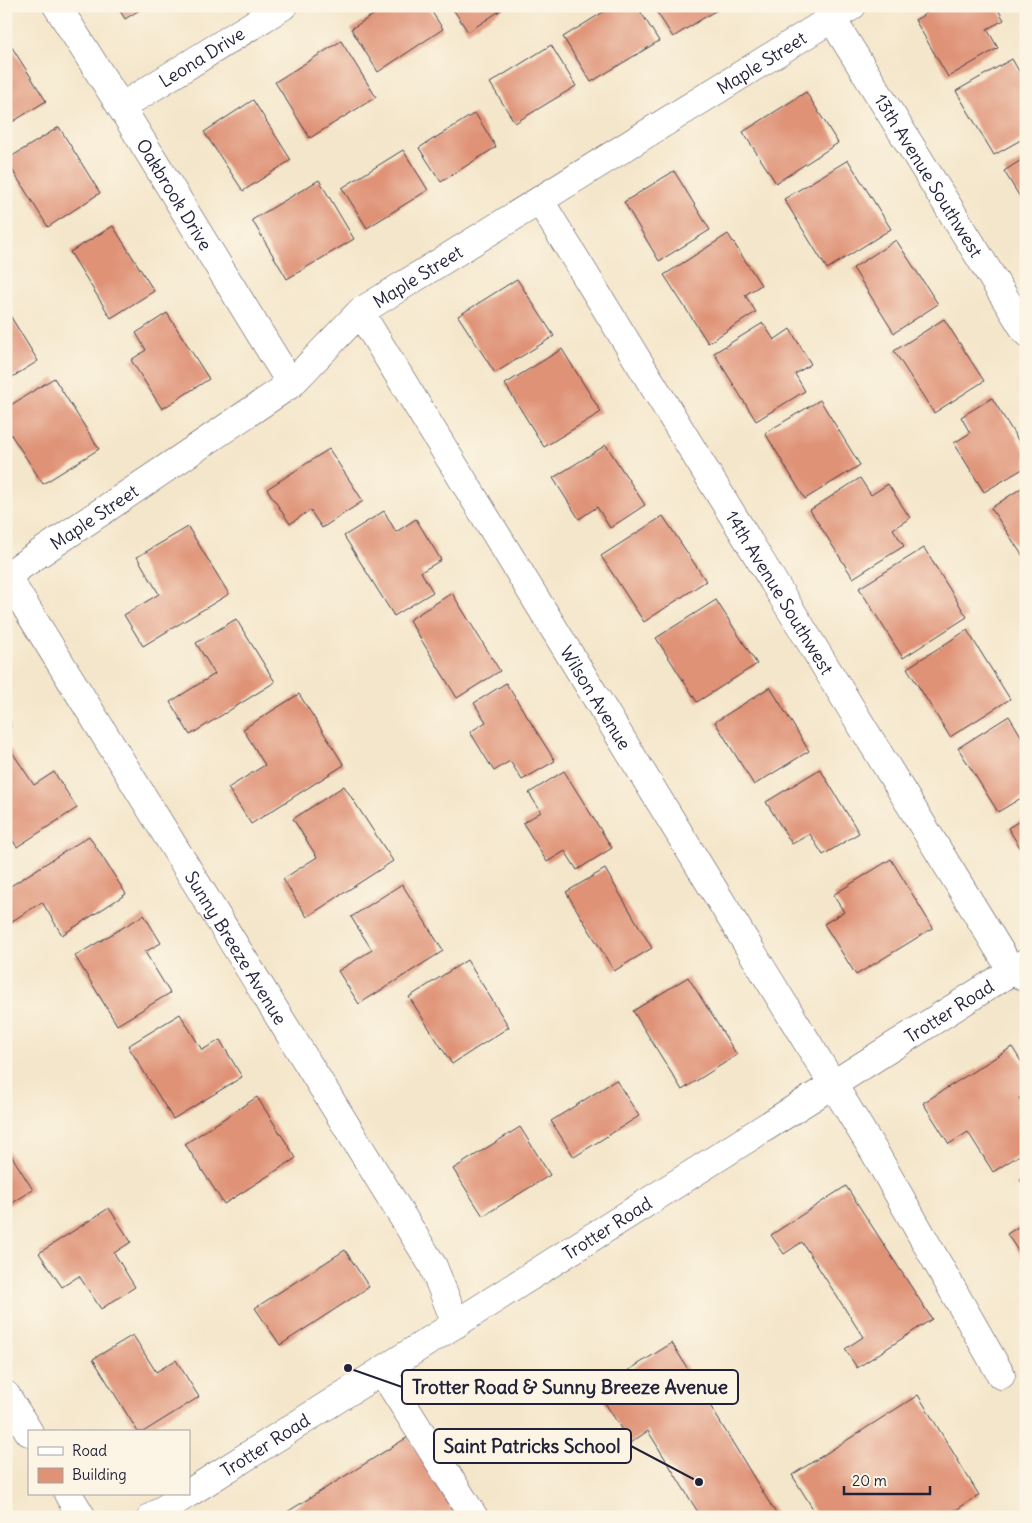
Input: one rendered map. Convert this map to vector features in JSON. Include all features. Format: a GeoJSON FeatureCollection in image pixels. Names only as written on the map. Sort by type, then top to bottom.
{"type":"FeatureCollection","features":[{"type":"Feature","properties":{"kind":"street","name":"Oakbrook Drive"},"geometry":{"type":"LineString","coordinates":[[57,6],[290,384]]}},
{"type":"Feature","properties":{"kind":"street","name":"Leona Drive"},"geometry":{"type":"LineString","coordinates":[[121,107],[283,6]]}},
{"type":"Feature","properties":{"kind":"street","name":"Maple Street"},"geometry":{"type":"LineString","coordinates":[[6,575],[290,384],[360,312],[842,12]]}},
{"type":"Feature","properties":{"kind":"street","name":"13th Avenue Southwest"},"geometry":{"type":"LineString","coordinates":[[842,12],[1026,332]]}},
{"type":"Feature","properties":{"kind":"street","name":"14th Avenue Southwest"},"geometry":{"type":"LineString","coordinates":[[540,201],[1021,970]]}},
{"type":"Feature","properties":{"kind":"street","name":"Wilson Avenue"},"geometry":{"type":"LineString","coordinates":[[360,312],[833,1084],[924,1239],[1001,1376]]}},
{"type":"Feature","properties":{"kind":"street","name":"Sunny Breeze Avenue"},"geometry":{"type":"LineString","coordinates":[[6,575],[434,1266],[456,1324]]}},
{"type":"Feature","properties":{"kind":"street","name":"Trotter Road"},"geometry":{"type":"LineString","coordinates":[[190,1493],[833,1084],[1021,970]]}},
{"type":"Feature","properties":{"kind":"street"},"geometry":{"type":"LineString","coordinates":[[382,1371],[474,1517]]}},
{"type":"Feature","properties":{"kind":"street"},"geometry":{"type":"LineString","coordinates":[[6,1396],[28,1430]]}},
{"type":"Feature","properties":{"kind":"street"},"geometry":{"type":"LineString","coordinates":[[69,1496],[82,1517]]}},
{"type":"Feature","properties":{"kind":"street","name":"Trotter Road"},"geometry":{"type":"LineString","coordinates":[[152,1517],[185,1496]]}},
{"type":"Feature","properties":{"kind":"building"},"geometry":{"type":"Polygon","coordinates":[[[117,6],[146,6],[125,19],[117,6]]]}},
{"type":"Feature","properties":{"kind":"building"},"geometry":{"type":"Polygon","coordinates":[[[387,6],[428,6],[443,29],[378,72],[351,29],[387,6]]]}},
{"type":"Feature","properties":{"kind":"building"},"geometry":{"type":"Polygon","coordinates":[[[451,6],[507,6],[468,32],[451,6]]]}},
{"type":"Feature","properties":{"kind":"building"},"geometry":{"type":"Polygon","coordinates":[[[613,6],[637,6],[659,41],[591,82],[563,37],[613,6]]]}},
{"type":"Feature","properties":{"kind":"building"},"geometry":{"type":"Polygon","coordinates":[[[653,6],[723,6],[673,37],[653,6]]]}},
{"type":"Feature","properties":{"kind":"building"},"geometry":{"type":"Polygon","coordinates":[[[939,6],[974,6],[976,10],[983,6],[996,6],[1004,20],[987,29],[998,48],[948,77],[915,20],[939,6]]]}},
{"type":"Feature","properties":{"kind":"building"},"geometry":{"type":"Polygon","coordinates":[[[6,38],[46,101],[6,126],[6,38]]]}},
{"type":"Feature","properties":{"kind":"building"},"geometry":{"type":"Polygon","coordinates":[[[341,41],[376,97],[310,138],[275,82],[341,41]]]}},
{"type":"Feature","properties":{"kind":"building"},"geometry":{"type":"Polygon","coordinates":[[[551,45],[576,86],[515,123],[490,83],[551,45]]]}},
{"type":"Feature","properties":{"kind":"building"},"geometry":{"type":"Polygon","coordinates":[[[1012,59],[1026,83],[1026,137],[994,155],[956,91],[1012,59]]]}},
{"type":"Feature","properties":{"kind":"building"},"geometry":{"type":"Polygon","coordinates":[[[806,92],[838,143],[776,183],[743,132],[806,92]]]}},
{"type":"Feature","properties":{"kind":"building"},"geometry":{"type":"Polygon","coordinates":[[[253,100],[291,160],[243,191],[204,132],[253,100]]]}},
{"type":"Feature","properties":{"kind":"building"},"geometry":{"type":"Polygon","coordinates":[[[475,113],[496,147],[441,182],[419,148],[475,113]]]}},
{"type":"Feature","properties":{"kind":"building"},"geometry":{"type":"Polygon","coordinates":[[[59,127],[100,193],[48,227],[6,160],[59,127]]]}},
{"type":"Feature","properties":{"kind":"building"},"geometry":{"type":"Polygon","coordinates":[[[403,150],[428,190],[367,228],[342,188],[403,150]]]}},
{"type":"Feature","properties":{"kind":"building"},"geometry":{"type":"Polygon","coordinates":[[[1026,157],[1026,207],[1004,171],[1026,157]]]}},
{"type":"Feature","properties":{"kind":"building"},"geometry":{"type":"Polygon","coordinates":[[[848,160],[891,229],[827,269],[784,199],[848,160]]]}},
{"type":"Feature","properties":{"kind":"building"},"geometry":{"type":"Polygon","coordinates":[[[674,171],[710,230],[659,261],[624,202],[674,171]]]}},
{"type":"Feature","properties":{"kind":"building"},"geometry":{"type":"Polygon","coordinates":[[[319,180],[354,239],[287,279],[252,220],[319,180]]]}},
{"type":"Feature","properties":{"kind":"building"},"geometry":{"type":"Polygon","coordinates":[[[113,226],[154,291],[111,318],[70,252],[113,226]]]}},
{"type":"Feature","properties":{"kind":"building"},"geometry":{"type":"Polygon","coordinates":[[[728,234],[761,285],[745,295],[756,312],[708,343],[664,275],[728,234]]]}},
{"type":"Feature","properties":{"kind":"building"},"geometry":{"type":"Polygon","coordinates":[[[896,240],[938,304],[894,333],[853,268],[896,240]]]}},
{"type":"Feature","properties":{"kind":"building"},"geometry":{"type":"Polygon","coordinates":[[[517,279],[554,336],[495,373],[458,316],[517,279]]]}},
{"type":"Feature","properties":{"kind":"building"},"geometry":{"type":"Polygon","coordinates":[[[6,309],[38,361],[6,381],[6,309]]]}},
{"type":"Feature","properties":{"kind":"building"},"geometry":{"type":"Polygon","coordinates":[[[167,313],[209,379],[162,409],[131,360],[146,350],[136,333],[167,313]]]}},
{"type":"Feature","properties":{"kind":"building"},"geometry":{"type":"Polygon","coordinates":[[[944,319],[984,381],[934,413],[894,351],[944,319]]]}},
{"type":"Feature","properties":{"kind":"building"},"geometry":{"type":"Polygon","coordinates":[[[763,323],[774,340],[790,329],[811,364],[795,374],[805,391],[756,421],[714,353],[763,323]]]}},
{"type":"Feature","properties":{"kind":"building"},"geometry":{"type":"Polygon","coordinates":[[[562,349],[601,412],[544,447],[505,384],[562,349]]]}},
{"type":"Feature","properties":{"kind":"building"},"geometry":{"type":"Polygon","coordinates":[[[54,378],[99,449],[43,484],[6,427],[6,408],[54,378]]]}},
{"type":"Feature","properties":{"kind":"building"},"geometry":{"type":"Polygon","coordinates":[[[992,398],[1026,453],[1026,467],[984,492],[954,443],[970,433],[961,417],[992,398]]]}},
{"type":"Feature","properties":{"kind":"building"},"geometry":{"type":"Polygon","coordinates":[[[820,400],[860,465],[805,499],[765,433],[820,400]]]}},
{"type":"Feature","properties":{"kind":"building"},"geometry":{"type":"Polygon","coordinates":[[[606,445],[645,505],[610,528],[597,507],[579,519],[553,478],[606,445]]]}},
{"type":"Feature","properties":{"kind":"building"},"geometry":{"type":"Polygon","coordinates":[[[329,449],[363,501],[322,528],[310,510],[290,524],[267,489],[329,449]]]}},
{"type":"Feature","properties":{"kind":"building"},"geometry":{"type":"Polygon","coordinates":[[[860,478],[871,495],[888,484],[910,518],[893,529],[904,546],[853,578],[810,510],[860,478]]]}},
{"type":"Feature","properties":{"kind":"building"},"geometry":{"type":"Polygon","coordinates":[[[1026,485],[1026,561],[991,508],[1026,485]]]}},
{"type":"Feature","properties":{"kind":"building"},"geometry":{"type":"Polygon","coordinates":[[[384,511],[396,532],[416,519],[441,560],[421,572],[433,592],[394,616],[344,536],[384,511]]]}},
{"type":"Feature","properties":{"kind":"building"},"geometry":{"type":"Polygon","coordinates":[[[663,516],[706,581],[644,622],[601,556],[663,516]]]}},
{"type":"Feature","properties":{"kind":"building"},"geometry":{"type":"Polygon","coordinates":[[[188,527],[229,594],[143,646],[124,615],[159,594],[137,557],[188,527]]]}},
{"type":"Feature","properties":{"kind":"building"},"geometry":{"type":"Polygon","coordinates":[[[924,548],[967,617],[903,658],[859,588],[924,548]]]}},
{"type":"Feature","properties":{"kind":"building"},"geometry":{"type":"Polygon","coordinates":[[[452,593],[500,671],[457,698],[409,620],[452,593]]]}},
{"type":"Feature","properties":{"kind":"building"},"geometry":{"type":"Polygon","coordinates":[[[716,600],[757,664],[697,702],[656,638],[716,600]]]}},
{"type":"Feature","properties":{"kind":"building"},"geometry":{"type":"Polygon","coordinates":[[[236,619],[275,682],[190,735],[170,702],[215,674],[196,643],[236,619]]]}},
{"type":"Feature","properties":{"kind":"building"},"geometry":{"type":"Polygon","coordinates":[[[967,630],[1010,699],[950,737],[907,668],[967,630]]]}},
{"type":"Feature","properties":{"kind":"building"},"geometry":{"type":"Polygon","coordinates":[[[506,683],[555,761],[522,780],[510,761],[494,771],[470,732],[486,722],[474,703],[506,683]]]}},
{"type":"Feature","properties":{"kind":"building"},"geometry":{"type":"Polygon","coordinates":[[[770,687],[809,751],[754,785],[715,722],[770,687]]]}},
{"type":"Feature","properties":{"kind":"building"},"geometry":{"type":"Polygon","coordinates":[[[299,694],[344,765],[251,824],[228,788],[265,765],[243,729],[299,694]]]}},
{"type":"Feature","properties":{"kind":"building"},"geometry":{"type":"Polygon","coordinates":[[[1009,716],[1026,744],[1026,795],[998,812],[958,748],[1009,716]]]}},
{"type":"Feature","properties":{"kind":"building"},"geometry":{"type":"Polygon","coordinates":[[[6,719],[11,727],[6,730],[6,719]]]}},
{"type":"Feature","properties":{"kind":"building"},"geometry":{"type":"Polygon","coordinates":[[[10,749],[34,785],[54,772],[77,808],[17,847],[6,831],[6,752],[10,749]]]}},
{"type":"Feature","properties":{"kind":"building"},"geometry":{"type":"Polygon","coordinates":[[[820,769],[859,833],[823,855],[810,834],[792,844],[766,802],[820,769]]]}},
{"type":"Feature","properties":{"kind":"building"},"geometry":{"type":"Polygon","coordinates":[[[564,771],[612,848],[577,870],[565,851],[547,862],[523,823],[541,812],[529,793],[564,771]]]}},
{"type":"Feature","properties":{"kind":"building"},"geometry":{"type":"Polygon","coordinates":[[[344,786],[393,861],[307,917],[283,879],[317,857],[293,819],[344,786]]]}},
{"type":"Feature","properties":{"kind":"building"},"geometry":{"type":"Polygon","coordinates":[[[1026,817],[1026,857],[1008,828],[1026,817]]]}},
{"type":"Feature","properties":{"kind":"building"},"geometry":{"type":"Polygon","coordinates":[[[89,836],[126,894],[62,935],[42,902],[6,925],[6,889],[89,836]]]}},
{"type":"Feature","properties":{"kind":"building"},"geometry":{"type":"Polygon","coordinates":[[[891,859],[933,928],[856,975],[824,924],[844,912],[833,895],[891,859]]]}},
{"type":"Feature","properties":{"kind":"building"},"geometry":{"type":"Polygon","coordinates":[[[605,869],[652,948],[614,971],[566,892],[605,869]]]}},
{"type":"Feature","properties":{"kind":"building"},"geometry":{"type":"Polygon","coordinates":[[[402,884],[443,951],[359,1004],[338,971],[372,950],[351,917],[402,884]]]}},
{"type":"Feature","properties":{"kind":"building"},"geometry":{"type":"Polygon","coordinates":[[[144,915],[161,943],[145,952],[170,993],[117,1025],[75,956],[144,915]]]}},
{"type":"Feature","properties":{"kind":"building"},"geometry":{"type":"Polygon","coordinates":[[[467,960],[509,1027],[452,1064],[409,997],[467,960]]]}},
{"type":"Feature","properties":{"kind":"building"},"geometry":{"type":"Polygon","coordinates":[[[688,977],[737,1055],[682,1090],[633,1011],[688,977]]]}},
{"type":"Feature","properties":{"kind":"building"},"geometry":{"type":"Polygon","coordinates":[[[180,1014],[202,1050],[220,1040],[242,1077],[173,1119],[128,1046],[180,1014]]]}},
{"type":"Feature","properties":{"kind":"building"},"geometry":{"type":"Polygon","coordinates":[[[1012,1047],[1026,1069],[1026,1094],[1019,1098],[1026,1107],[1026,1151],[993,1172],[968,1132],[949,1144],[923,1103],[1012,1047]]]}},
{"type":"Feature","properties":{"kind":"building"},"geometry":{"type":"Polygon","coordinates":[[[616,1080],[639,1116],[574,1157],[551,1121],[616,1080]]]}},
{"type":"Feature","properties":{"kind":"building"},"geometry":{"type":"Polygon","coordinates":[[[257,1097],[296,1158],[224,1204],[185,1144],[257,1097]]]}},
{"type":"Feature","properties":{"kind":"building"},"geometry":{"type":"Polygon","coordinates":[[[520,1127],[550,1175],[483,1216],[453,1169],[520,1127]]]}},
{"type":"Feature","properties":{"kind":"building"},"geometry":{"type":"Polygon","coordinates":[[[6,1147],[33,1190],[6,1207],[6,1147]]]}},
{"type":"Feature","properties":{"kind":"building"},"geometry":{"type":"Polygon","coordinates":[[[1026,1176],[1026,1189],[1020,1180],[1026,1176]]]}},
{"type":"Feature","properties":{"kind":"building"},"geometry":{"type":"Polygon","coordinates":[[[846,1186],[932,1319],[857,1368],[845,1349],[863,1337],[802,1242],[784,1254],[771,1235],[846,1186]]]}},
{"type":"Feature","properties":{"kind":"building"},"geometry":{"type":"Polygon","coordinates":[[[109,1208],[131,1242],[114,1253],[135,1287],[101,1309],[79,1276],[62,1287],[39,1253],[109,1208]]]}},
{"type":"Feature","properties":{"kind":"building"},"geometry":{"type":"Polygon","coordinates":[[[1026,1222],[1026,1263],[1007,1234],[1026,1222]]]}},
{"type":"Feature","properties":{"kind":"building"},"geometry":{"type":"Polygon","coordinates":[[[345,1250],[369,1287],[280,1345],[255,1308],[345,1250]]]}},
{"type":"Feature","properties":{"kind":"building"},"geometry":{"type":"Polygon","coordinates":[[[133,1335],[156,1372],[176,1360],[199,1397],[146,1430],[137,1430],[93,1359],[133,1335]]]}},
{"type":"Feature","properties":{"kind":"building"},"geometry":{"type":"Polygon","coordinates":[[[672,1343],[778,1517],[701,1517],[648,1431],[630,1443],[597,1390],[672,1343]]]}},
{"type":"Feature","properties":{"kind":"building"},"geometry":{"type":"Polygon","coordinates":[[[918,1395],[979,1495],[945,1517],[818,1517],[792,1475],[918,1395]]]}},
{"type":"Feature","properties":{"kind":"building"},"geometry":{"type":"Polygon","coordinates":[[[408,1437],[457,1517],[279,1517],[408,1437]]]}},
{"type":"Feature","properties":{"kind":"place","name":"Trotter Road & Sunny Breeze Avenue"},"geometry":{"type":"Point","coordinates":[348,1368]}},
{"type":"Feature","properties":{"kind":"place","name":"Saint Patricks School"},"geometry":{"type":"Point","coordinates":[699,1482]}}]}
